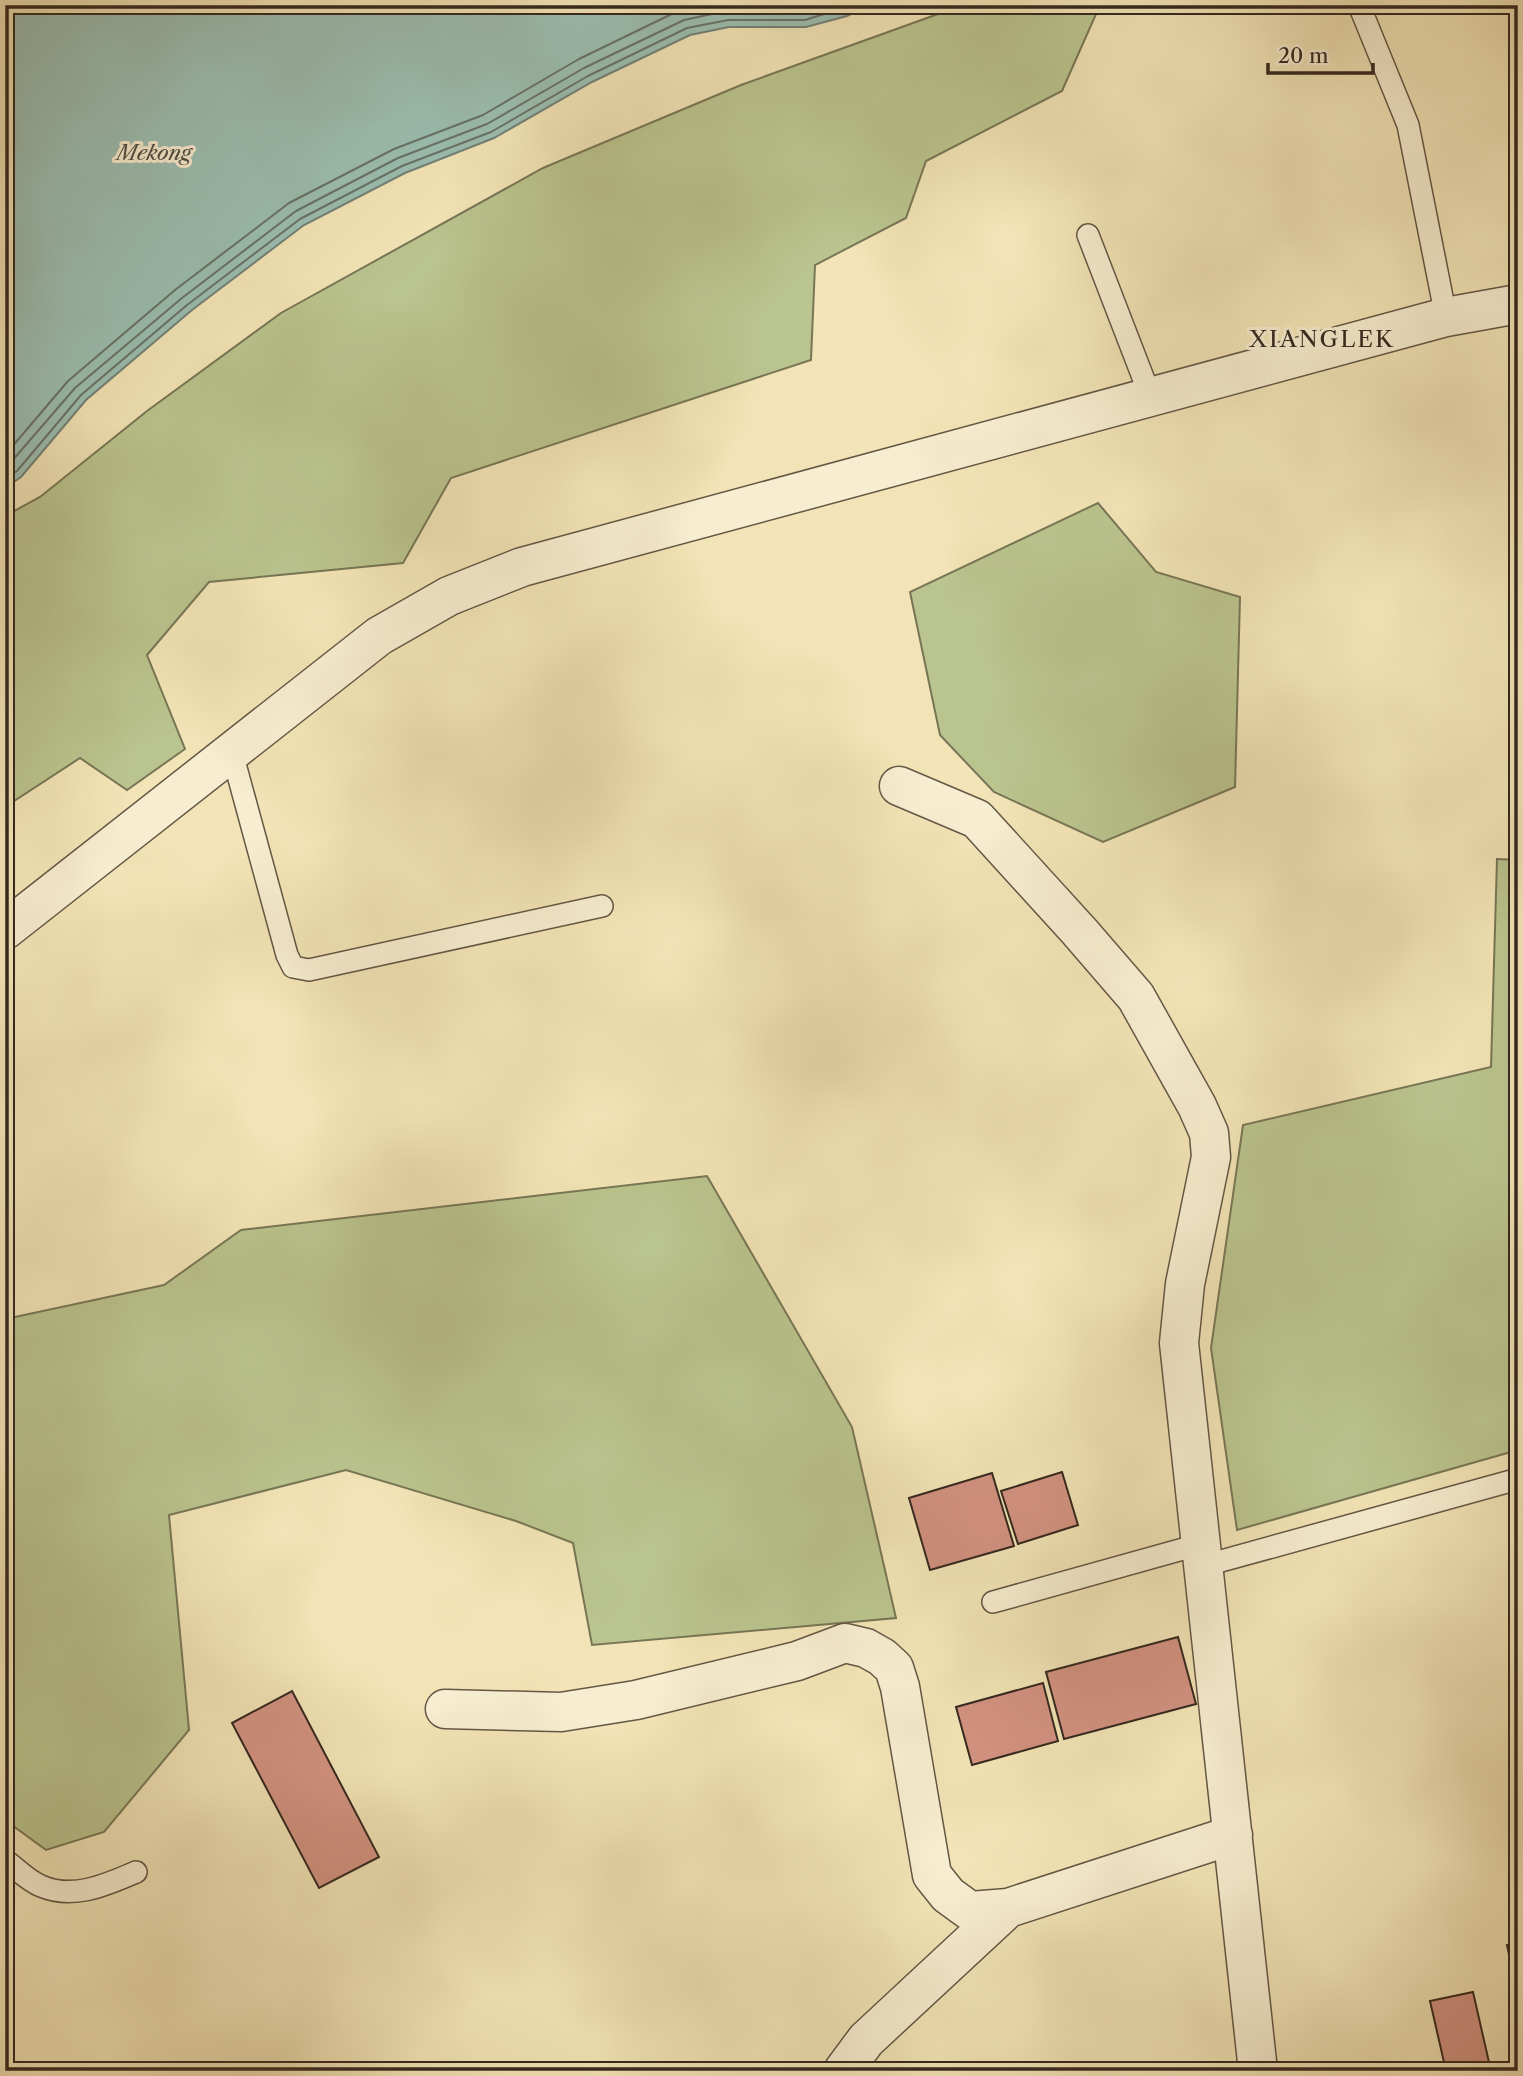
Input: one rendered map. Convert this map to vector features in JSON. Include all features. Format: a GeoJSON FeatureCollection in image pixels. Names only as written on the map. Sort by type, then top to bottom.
{"type":"FeatureCollection","features":[{"type":"Feature","properties":{"kind":"street"},"geometry":{"type":"LineString","coordinates":[[5,930],[379,636],[449,596],[485,581],[536,563],[1446,317],[1518,304]]}},
{"type":"Feature","properties":{"kind":"street"},"geometry":{"type":"LineString","coordinates":[[899,786],[977,819],[1079,931],[1136,998],[1197,1106],[1209,1133],[1211,1157],[1185,1284],[1179,1343],[1258,2071]]}},
{"type":"Feature","properties":{"kind":"street"},"geometry":{"type":"LineString","coordinates":[[445,1709],[561,1712],[636,1700],[797,1661],[845,1643],[866,1648],[894,1668],[900,1687],[932,1875],[948,1895],[970,1911],[1008,1908],[1233,1835]]}},
{"type":"Feature","properties":{"kind":"street"},"geometry":{"type":"LineString","coordinates":[[843,2071],[866,2040],[1008,1908]]}},
{"type":"Feature","properties":{"kind":"lane"},"geometry":{"type":"LineString","coordinates":[[1359,5],[1408,125],[1446,317]]}},
{"type":"Feature","properties":{"kind":"lane"},"geometry":{"type":"LineString","coordinates":[[1088,235],[1151,398]]}},
{"type":"Feature","properties":{"kind":"lane"},"geometry":{"type":"LineString","coordinates":[[232,752],[287,955],[293,967],[309,970],[601,906]]}},
{"type":"Feature","properties":{"kind":"lane"},"geometry":{"type":"LineString","coordinates":[[993,1602],[1518,1479]]}},
{"type":"Feature","properties":{"kind":"lane"},"geometry":{"type":"LineString","coordinates":[[5,1860],[40,1886],[75,1892],[103,1886],[135,1872]]}},
{"type":"Feature","properties":{"kind":"green space"},"geometry":{"type":"Polygon","coordinates":[[[952,5],[1100,5],[1062,91],[926,161],[906,218],[815,265],[811,360],[451,478],[403,563],[209,582],[147,655],[185,749],[127,790],[80,758],[5,807],[5,516],[40,497],[147,411],[281,313],[543,168],[741,85],[938,14],[952,5]]]}},
{"type":"Feature","properties":{"kind":"green space"},"geometry":{"type":"Polygon","coordinates":[[[1098,503],[1156,572],[1240,597],[1235,787],[1103,842],[994,792],[940,735],[910,592],[1098,503]]]}},
{"type":"Feature","properties":{"kind":"green space"},"geometry":{"type":"Polygon","coordinates":[[[1497,859],[1518,860],[1518,1450],[1237,1530],[1211,1348],[1243,1125],[1491,1067],[1497,859]]]}},
{"type":"Feature","properties":{"kind":"green space"},"geometry":{"type":"Polygon","coordinates":[[[707,1176],[852,1427],[896,1618],[592,1645],[573,1543],[516,1521],[346,1470],[169,1515],[189,1730],[104,1832],[46,1850],[5,1820],[5,1314],[15,1317],[164,1285],[241,1230],[707,1176]]]}},
{"type":"Feature","properties":{"kind":"water","name":"Mekong"},"geometry":{"type":"Polygon","coordinates":[[[5,5],[869,5],[847,16],[806,27],[729,27],[690,35],[592,82],[494,138],[405,173],[304,225],[192,310],[86,400],[21,477],[5,488],[5,5]]]}},
{"type":"Feature","properties":{"kind":"building"},"geometry":{"type":"Polygon","coordinates":[[[1062,1472],[1078,1525],[1018,1544],[1001,1491],[1062,1472]]]}},
{"type":"Feature","properties":{"kind":"building"},"geometry":{"type":"Polygon","coordinates":[[[992,1473],[1014,1546],[930,1570],[909,1498],[992,1473]]]}},
{"type":"Feature","properties":{"kind":"building"},"geometry":{"type":"Polygon","coordinates":[[[1178,1637],[1196,1704],[1064,1739],[1046,1672],[1178,1637]]]}},
{"type":"Feature","properties":{"kind":"building"},"geometry":{"type":"Polygon","coordinates":[[[1043,1683],[1058,1741],[972,1765],[956,1707],[1043,1683]]]}},
{"type":"Feature","properties":{"kind":"building"},"geometry":{"type":"Polygon","coordinates":[[[292,1691],[379,1857],[319,1888],[232,1723],[292,1691]]]}},
{"type":"Feature","properties":{"kind":"building"},"geometry":{"type":"Polygon","coordinates":[[[1518,1943],[1518,1997],[1507,1945],[1518,1943]]]}},
{"type":"Feature","properties":{"kind":"building"},"geometry":{"type":"Polygon","coordinates":[[[1473,1992],[1491,2071],[1446,2071],[1430,2001],[1473,1992]]]}},
{"type":"Feature","properties":{"kind":"district","name":"XIANGLEK"},"geometry":{"type":"Point","coordinates":[1322,339]}}]}
